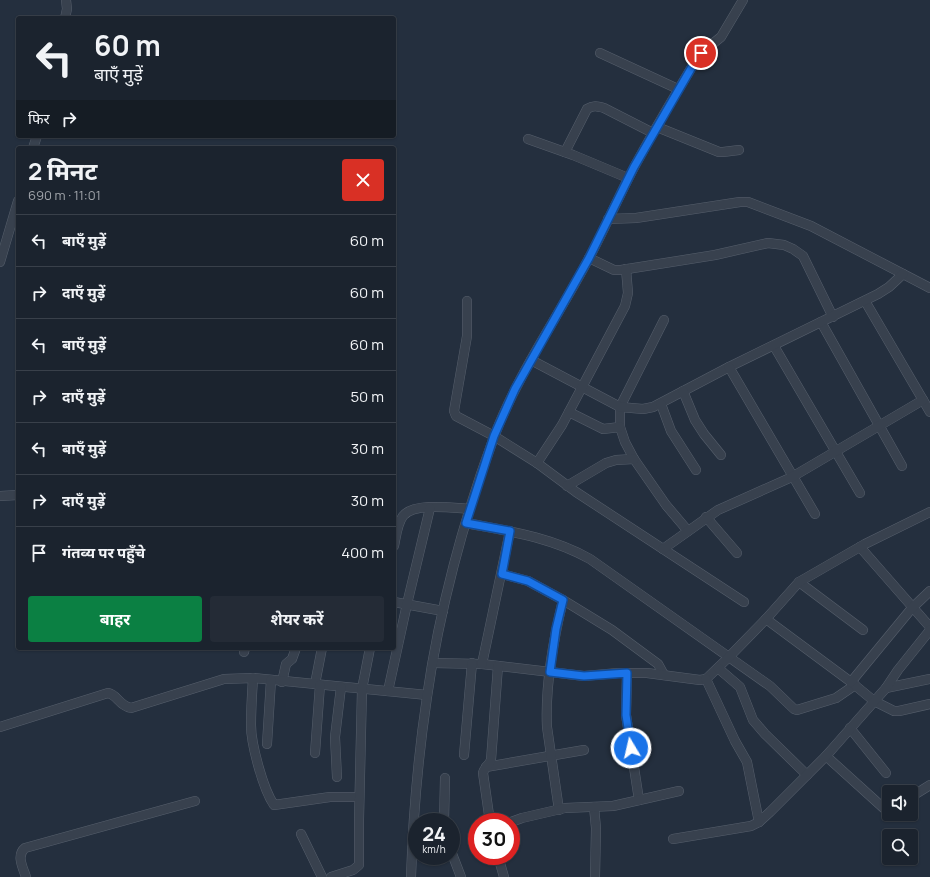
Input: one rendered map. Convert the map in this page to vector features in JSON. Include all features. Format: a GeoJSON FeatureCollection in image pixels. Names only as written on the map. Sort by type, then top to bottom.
{"type":"FeatureCollection","features":[{"type":"Feature","properties":{"kind":"street"},"geometry":{"type":"LineString","coordinates":[[65,16],[67,9],[66,0]]}},
{"type":"Feature","properties":{"kind":"street"},"geometry":{"type":"LineString","coordinates":[[416,813],[418,764],[427,695],[443,611],[466,523],[494,436],[515,389],[589,258],[628,178],[655,130],[696,60],[701,53],[721,37],[743,0]]}},
{"type":"Feature","properties":{"kind":"street"},"geometry":{"type":"LineString","coordinates":[[600,53],[678,90]]}},
{"type":"Feature","properties":{"kind":"street"},"geometry":{"type":"LineString","coordinates":[[565,152],[587,109],[597,106],[655,130],[719,152],[739,150]]}},
{"type":"Feature","properties":{"kind":"street"},"geometry":{"type":"LineString","coordinates":[[528,139],[565,152],[628,178]]}},
{"type":"Feature","properties":{"kind":"street"},"geometry":{"type":"LineString","coordinates":[[608,219],[636,218],[748,202],[811,226],[930,288]]}},
{"type":"Feature","properties":{"kind":"street"},"geometry":{"type":"LineString","coordinates":[[0,262],[16,207]]}},
{"type":"Feature","properties":{"kind":"street"},"geometry":{"type":"LineString","coordinates":[[589,258],[614,270],[715,255],[768,243],[784,245],[803,256],[833,317]]}},
{"type":"Feature","properties":{"kind":"street"},"geometry":{"type":"LineString","coordinates":[[536,463],[557,432],[625,306],[628,293],[626,269]]}},
{"type":"Feature","properties":{"kind":"street"},"geometry":{"type":"LineString","coordinates":[[531,360],[620,407],[643,409],[653,407],[729,367],[884,291],[903,274]]}},
{"type":"Feature","properties":{"kind":"street"},"geometry":{"type":"LineString","coordinates":[[467,301],[467,336],[454,414],[460,419],[494,436],[536,463],[568,486],[744,602]]}},
{"type":"Feature","properties":{"kind":"street"},"geometry":{"type":"LineString","coordinates":[[865,301],[930,412]]}},
{"type":"Feature","properties":{"kind":"street"},"geometry":{"type":"LineString","coordinates":[[664,320],[620,407],[620,427],[625,442],[634,459],[659,495],[688,531]]}},
{"type":"Feature","properties":{"kind":"street"},"geometry":{"type":"LineString","coordinates":[[821,322],[902,466]]}},
{"type":"Feature","properties":{"kind":"street"},"geometry":{"type":"LineString","coordinates":[[774,346],[860,493]]}},
{"type":"Feature","properties":{"kind":"street"},"geometry":{"type":"LineString","coordinates":[[729,367],[815,514]]}},
{"type":"Feature","properties":{"kind":"street"},"geometry":{"type":"LineString","coordinates":[[683,391],[695,420],[721,455]]}},
{"type":"Feature","properties":{"kind":"street"},"geometry":{"type":"LineString","coordinates":[[663,549],[706,517],[718,510],[792,477],[923,400]]}},
{"type":"Feature","properties":{"kind":"street"},"geometry":{"type":"LineString","coordinates":[[660,404],[671,431],[696,470]]}},
{"type":"Feature","properties":{"kind":"street"},"geometry":{"type":"LineString","coordinates":[[568,412],[603,429],[620,427]]}},
{"type":"Feature","properties":{"kind":"street"},"geometry":{"type":"LineString","coordinates":[[568,486],[606,464],[616,460],[634,459]]}},
{"type":"Feature","properties":{"kind":"street"},"geometry":{"type":"LineString","coordinates":[[0,496],[16,496]]}},
{"type":"Feature","properties":{"kind":"street"},"geometry":{"type":"LineString","coordinates":[[396,539],[401,521],[404,515],[408,512],[439,506],[470,510]]}},
{"type":"Feature","properties":{"kind":"street"},"geometry":{"type":"LineString","coordinates":[[388,691],[406,604],[430,508]]}},
{"type":"Feature","properties":{"kind":"street"},"geometry":{"type":"LineString","coordinates":[[433,663],[472,663],[584,676],[647,673],[700,680],[706,679],[766,619],[799,582],[860,547],[930,512]]}},
{"type":"Feature","properties":{"kind":"street"},"geometry":{"type":"LineString","coordinates":[[706,517],[738,553]]}},
{"type":"Feature","properties":{"kind":"street"},"geometry":{"type":"LineString","coordinates":[[466,523],[510,531],[556,543],[590,559],[770,686],[794,709],[797,710],[836,698],[853,683],[912,608],[930,591]]}},
{"type":"Feature","properties":{"kind":"street"},"geometry":{"type":"LineString","coordinates":[[482,664],[510,531]]}},
{"type":"Feature","properties":{"kind":"street"},"geometry":{"type":"LineString","coordinates":[[860,547],[930,627]]}},
{"type":"Feature","properties":{"kind":"street"},"geometry":{"type":"LineString","coordinates":[[502,574],[528,581],[563,600],[612,630],[658,664],[664,675]]}},
{"type":"Feature","properties":{"kind":"street"},"geometry":{"type":"LineString","coordinates":[[799,582],[863,630]]}},
{"type":"Feature","properties":{"kind":"street"},"geometry":{"type":"LineString","coordinates":[[559,810],[546,723],[550,672],[556,629],[563,600]]}},
{"type":"Feature","properties":{"kind":"street"},"geometry":{"type":"LineString","coordinates":[[396,602],[443,611]]}},
{"type":"Feature","properties":{"kind":"street"},"geometry":{"type":"LineString","coordinates":[[766,619],[853,683],[874,701],[894,711],[930,704]]}},
{"type":"Feature","properties":{"kind":"street"},"geometry":{"type":"LineString","coordinates":[[673,839],[751,826],[759,822],[826,756],[886,688],[898,670],[930,630]]}},
{"type":"Feature","properties":{"kind":"street"},"geometry":{"type":"LineString","coordinates":[[282,682],[286,664],[292,659],[295,650]]}},
{"type":"Feature","properties":{"kind":"street"},"geometry":{"type":"LineString","coordinates":[[315,753],[318,684],[322,650]]}},
{"type":"Feature","properties":{"kind":"street"},"geometry":{"type":"LineString","coordinates":[[331,877],[356,869],[360,865],[362,689],[370,650]]}},
{"type":"Feature","properties":{"kind":"street"},"geometry":{"type":"LineString","coordinates":[[464,755],[472,663]]}},
{"type":"Feature","properties":{"kind":"street"},"geometry":{"type":"LineString","coordinates":[[489,813],[483,773],[486,767],[490,764],[498,666]]}},
{"type":"Feature","properties":{"kind":"street"},"geometry":{"type":"LineString","coordinates":[[718,668],[740,687],[753,720],[765,734],[807,775]]}},
{"type":"Feature","properties":{"kind":"street"},"geometry":{"type":"LineString","coordinates":[[627,673],[626,715],[639,800]]}},
{"type":"Feature","properties":{"kind":"street"},"geometry":{"type":"LineString","coordinates":[[0,727],[108,693],[113,695],[120,704],[131,708],[224,679],[237,678],[253,678],[427,695]]}},
{"type":"Feature","properties":{"kind":"street"},"geometry":{"type":"LineString","coordinates":[[253,678],[251,726],[253,742],[262,777],[274,805],[330,797],[360,797]]}},
{"type":"Feature","properties":{"kind":"street"},"geometry":{"type":"LineString","coordinates":[[706,679],[735,741],[747,762],[759,822]]}},
{"type":"Feature","properties":{"kind":"street"},"geometry":{"type":"LineString","coordinates":[[886,688],[930,679]]}},
{"type":"Feature","properties":{"kind":"street"},"geometry":{"type":"LineString","coordinates":[[267,744],[271,680]]}},
{"type":"Feature","properties":{"kind":"street"},"geometry":{"type":"LineString","coordinates":[[337,777],[335,737],[341,687]]}},
{"type":"Feature","properties":{"kind":"street"},"geometry":{"type":"LineString","coordinates":[[850,728],[886,773]]}},
{"type":"Feature","properties":{"kind":"street"},"geometry":{"type":"LineString","coordinates":[[486,767],[584,750]]}},
{"type":"Feature","properties":{"kind":"street"},"geometry":{"type":"LineString","coordinates":[[826,756],[882,806]]}},
{"type":"Feature","properties":{"kind":"street"},"geometry":{"type":"LineString","coordinates":[[444,813],[445,778]]}},
{"type":"Feature","properties":{"kind":"street"},"geometry":{"type":"LineString","coordinates":[[918,792],[930,785]]}},
{"type":"Feature","properties":{"kind":"street"},"geometry":{"type":"LineString","coordinates":[[520,819],[575,807],[619,805],[679,791]]}},
{"type":"Feature","properties":{"kind":"street"},"geometry":{"type":"LineString","coordinates":[[26,877],[20,856],[22,850],[25,848],[195,801]]}},
{"type":"Feature","properties":{"kind":"street"},"geometry":{"type":"LineString","coordinates":[[594,807],[596,828],[595,877]]}},
{"type":"Feature","properties":{"kind":"street"},"geometry":{"type":"LineString","coordinates":[[301,834],[322,877]]}},
{"type":"Feature","properties":{"kind":"street"},"geometry":{"type":"LineString","coordinates":[[411,877],[412,865]]}},
{"type":"Feature","properties":{"kind":"street"},"geometry":{"type":"LineString","coordinates":[[456,865],[461,877]]}},
{"type":"Feature","properties":{"kind":"street"},"geometry":{"type":"LineString","coordinates":[[501,865],[504,877]]}},
{"type":"Feature","properties":{"kind":"route"},"geometry":{"type":"LineString","coordinates":[[631,748],[626,715],[627,673],[584,676],[550,672],[556,629],[563,600],[522,578],[502,574],[510,531],[466,523],[494,436],[515,389],[589,258],[628,178],[701,53]]}}]}
